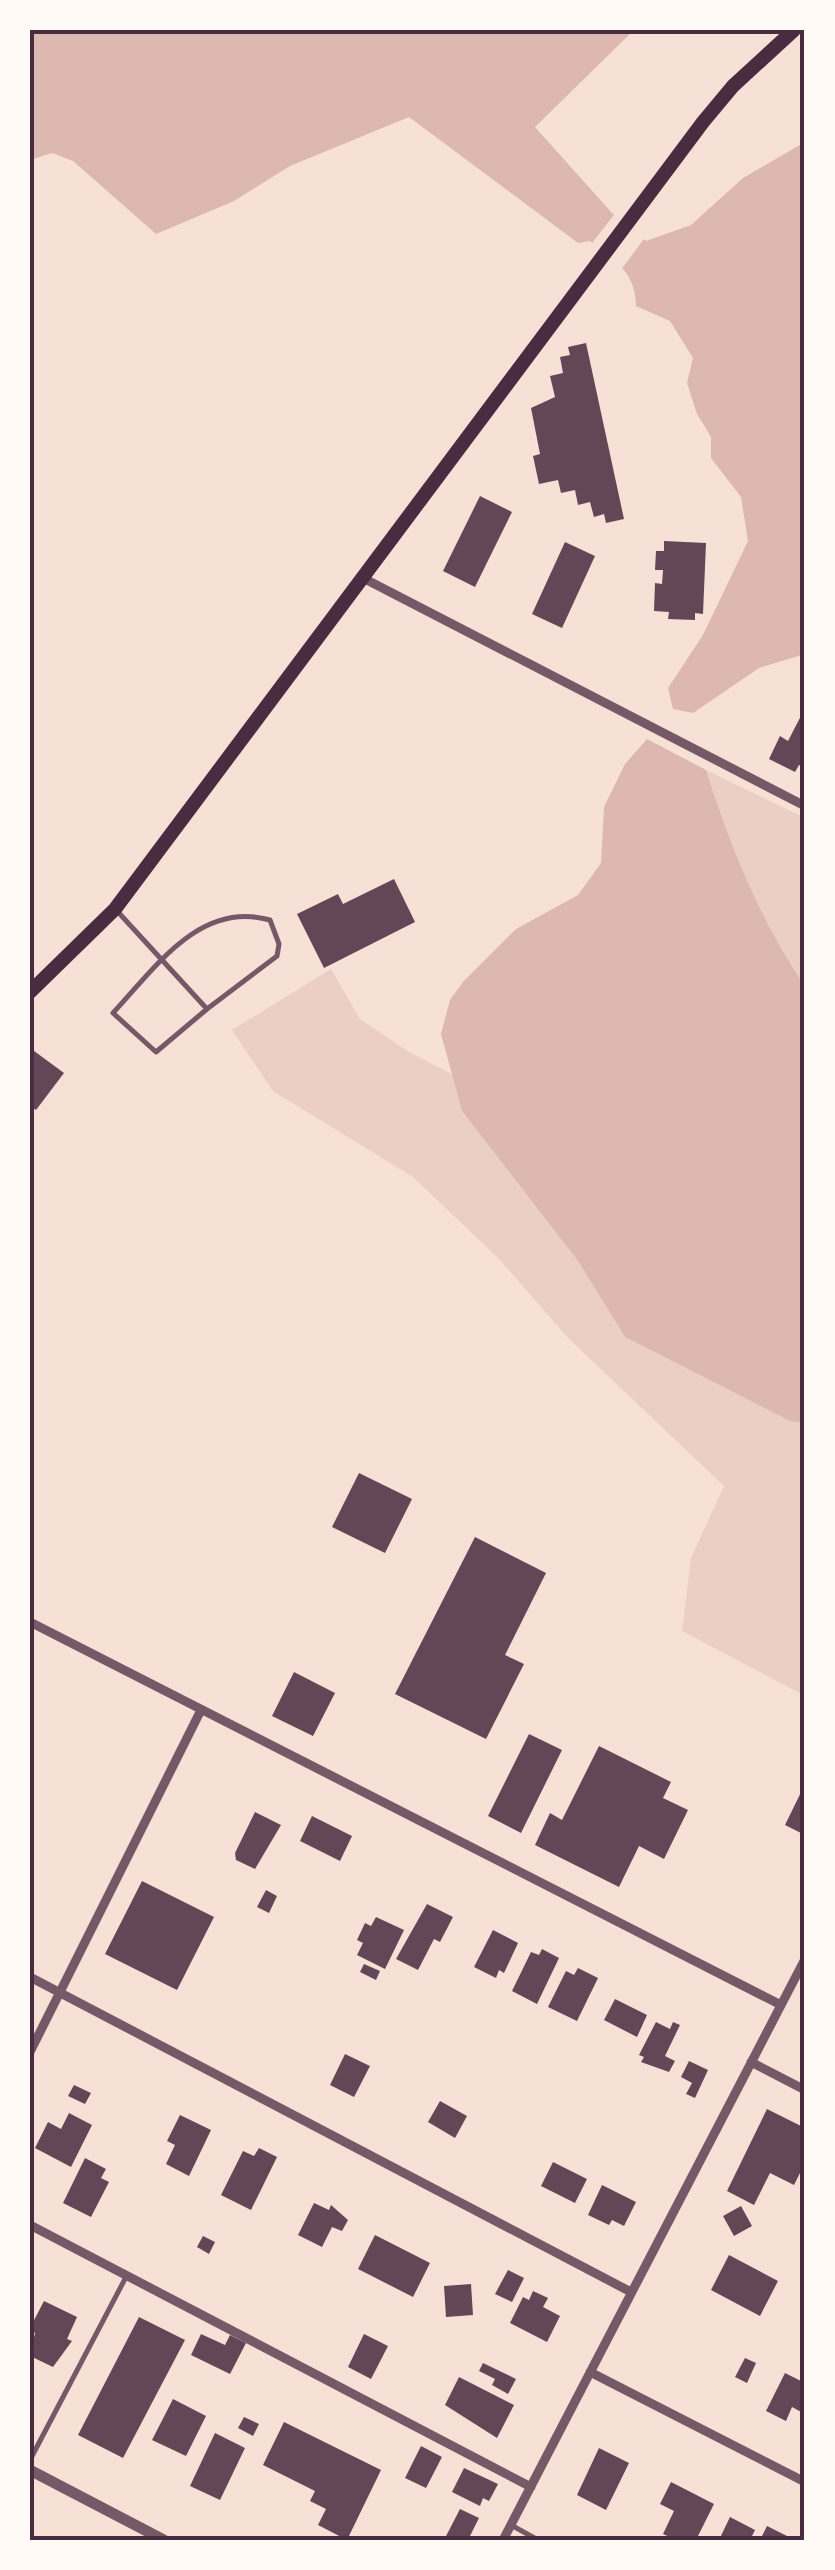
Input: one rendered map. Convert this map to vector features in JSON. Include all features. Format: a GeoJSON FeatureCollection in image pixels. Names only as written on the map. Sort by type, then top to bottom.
{"type":"FeatureCollection","features":[{"type":"Feature","properties":{"kind":"main road"},"geometry":{"type":"LineString","coordinates":[[30,992],[116,909],[722,98],[794,30]]}},
{"type":"Feature","properties":{"kind":"street"},"geometry":{"type":"LineString","coordinates":[[363,578],[805,806]]}},
{"type":"Feature","properties":{"kind":"street"},"geometry":{"type":"LineString","coordinates":[[30,1622],[781,2005]]}},
{"type":"Feature","properties":{"kind":"street"},"geometry":{"type":"LineString","coordinates":[[30,2052],[201,1710]]}},
{"type":"Feature","properties":{"kind":"street"},"geometry":{"type":"LineString","coordinates":[[503,2540],[805,1959]]}},
{"type":"Feature","properties":{"kind":"street"},"geometry":{"type":"LineString","coordinates":[[30,1978],[631,2292]]}},
{"type":"Feature","properties":{"kind":"street"},"geometry":{"type":"LineString","coordinates":[[752,2062],[805,2090]]}},
{"type":"Feature","properties":{"kind":"street"},"geometry":{"type":"LineString","coordinates":[[30,2225],[531,2487]]}},
{"type":"Feature","properties":{"kind":"street"},"geometry":{"type":"LineString","coordinates":[[590,2372],[805,2482]]}},
{"type":"Feature","properties":{"kind":"street"},"geometry":{"type":"LineString","coordinates":[[30,2470],[164,2540]]}},
{"type":"Feature","properties":{"kind":"lane"},"geometry":{"type":"LineString","coordinates":[[116,909],[208,1009]]}},
{"type":"Feature","properties":{"kind":"lane"},"geometry":{"type":"LineString","coordinates":[[241,915],[270,920],[279,944],[277,956],[156,1052],[114,1013],[163,959],[175,945],[220,918],[241,915]]}},
{"type":"Feature","properties":{"kind":"lane"},"geometry":{"type":"LineString","coordinates":[[30,2460],[128,2274]]}},
{"type":"Feature","properties":{"kind":"lane"},"geometry":{"type":"LineString","coordinates":[[511,2526],[538,2540]]}},
{"type":"Feature","properties":{"kind":"shaded area"},"geometry":{"type":"Polygon","coordinates":[[[30,30],[634,30],[535,127],[612,213],[646,241],[691,225],[743,178],[805,142],[805,654],[759,668],[693,713],[673,709],[668,688],[703,635],[748,541],[741,497],[711,458],[711,437],[697,414],[687,383],[693,358],[670,321],[636,306],[628,276],[608,255],[590,241],[578,243],[409,117],[290,166],[234,201],[156,234],[73,161],[52,153],[30,160],[30,30]]]}},
{"type":"Feature","properties":{"kind":"shaded area"},"geometry":{"type":"Polygon","coordinates":[[[647,739],[706,770],[748,882],[805,986],[805,1423],[790,1421],[625,1337],[578,1261],[462,1111],[441,1034],[450,1000],[463,982],[516,929],[578,895],[601,863],[604,807],[625,764],[647,739]]]}},
{"type":"Feature","properties":{"kind":"shaded area"},"geometry":{"type":"Polygon","coordinates":[[[706,770],[805,818],[805,986],[748,882],[706,770]]]}},
{"type":"Feature","properties":{"kind":"shaded area"},"geometry":{"type":"Polygon","coordinates":[[[331,969],[360,1019],[409,1052],[452,1074],[462,1111],[578,1261],[625,1337],[790,1421],[805,1423],[805,1696],[682,1631],[691,1558],[724,1486],[570,1340],[498,1258],[413,1177],[273,1091],[232,1030],[331,969]]]}},
{"type":"Feature","properties":{"kind":"pier"},"geometry":{"type":"Polygon","coordinates":[[[617,211],[647,235],[620,271],[589,247],[617,211]]]}},
{"type":"Feature","properties":{"kind":"building"},"geometry":{"type":"Polygon","coordinates":[[[586,343],[624,519],[606,523],[604,514],[594,517],[590,502],[578,505],[575,490],[561,493],[558,480],[539,484],[533,456],[540,454],[531,408],[555,397],[550,376],[563,373],[560,357],[570,355],[568,347],[586,343]]]}},
{"type":"Feature","properties":{"kind":"building"},"geometry":{"type":"Polygon","coordinates":[[[480,496],[512,512],[475,587],[443,571],[480,496]]]}},
{"type":"Feature","properties":{"kind":"building"},"geometry":{"type":"Polygon","coordinates":[[[664,541],[706,543],[703,614],[695,613],[695,620],[668,619],[669,612],[654,611],[655,583],[662,584],[663,570],[655,570],[656,551],[664,551],[664,541]]]}},
{"type":"Feature","properties":{"kind":"building"},"geometry":{"type":"Polygon","coordinates":[[[565,542],[595,556],[562,628],[532,614],[565,542]]]}},
{"type":"Feature","properties":{"kind":"building"},"geometry":{"type":"Polygon","coordinates":[[[805,708],[805,768],[799,765],[795,772],[769,759],[780,736],[788,741],[805,708]]]}},
{"type":"Feature","properties":{"kind":"building"},"geometry":{"type":"Polygon","coordinates":[[[394,879],[415,922],[324,968],[297,914],[338,894],[343,904],[394,879]]]}},
{"type":"Feature","properties":{"kind":"building"},"geometry":{"type":"Polygon","coordinates":[[[30,1048],[64,1073],[36,1110],[30,1106],[30,1048]]]}},
{"type":"Feature","properties":{"kind":"building"},"geometry":{"type":"Polygon","coordinates":[[[359,1473],[412,1499],[385,1553],[332,1527],[359,1473]]]}},
{"type":"Feature","properties":{"kind":"building"},"geometry":{"type":"Polygon","coordinates":[[[475,1537],[546,1573],[505,1655],[524,1664],[486,1739],[395,1694],[475,1537]]]}},
{"type":"Feature","properties":{"kind":"building"},"geometry":{"type":"Polygon","coordinates":[[[294,1672],[335,1693],[313,1736],[272,1716],[294,1672]]]}},
{"type":"Feature","properties":{"kind":"building"},"geometry":{"type":"Polygon","coordinates":[[[529,1734],[562,1750],[521,1833],[488,1816],[529,1734]]]}},
{"type":"Feature","properties":{"kind":"building"},"geometry":{"type":"Polygon","coordinates":[[[599,1746],[671,1782],[663,1798],[688,1810],[664,1859],[639,1846],[619,1887],[535,1845],[550,1813],[562,1820],[599,1746]]]}},
{"type":"Feature","properties":{"kind":"building"},"geometry":{"type":"Polygon","coordinates":[[[805,1784],[805,1835],[785,1825],[805,1784]]]}},
{"type":"Feature","properties":{"kind":"building"},"geometry":{"type":"Polygon","coordinates":[[[255,1812],[281,1825],[255,1869],[236,1860],[235,1853],[255,1812]]]}},
{"type":"Feature","properties":{"kind":"building"},"geometry":{"type":"Polygon","coordinates":[[[312,1816],[352,1836],[340,1861],[300,1841],[312,1816]]]}},
{"type":"Feature","properties":{"kind":"building"},"geometry":{"type":"Polygon","coordinates":[[[142,1881],[214,1917],[177,1990],[105,1954],[142,1881]]]}},
{"type":"Feature","properties":{"kind":"building"},"geometry":{"type":"Polygon","coordinates":[[[266,1890],[277,1896],[269,1913],[257,1907],[266,1890]]]}},
{"type":"Feature","properties":{"kind":"building"},"geometry":{"type":"Polygon","coordinates":[[[427,1904],[453,1917],[440,1942],[434,1939],[418,1970],[396,1959],[427,1904]]]}},
{"type":"Feature","properties":{"kind":"building"},"geometry":{"type":"Polygon","coordinates":[[[376,1917],[404,1930],[385,1969],[357,1955],[363,1943],[357,1940],[365,1923],[371,1926],[376,1917]]]}},
{"type":"Feature","properties":{"kind":"building"},"geometry":{"type":"Polygon","coordinates":[[[493,1930],[518,1943],[504,1973],[499,1970],[496,1978],[474,1967],[493,1930]]]}},
{"type":"Feature","properties":{"kind":"building"},"geometry":{"type":"Polygon","coordinates":[[[542,1949],[559,1958],[537,2004],[512,1991],[531,1952],[539,1955],[542,1949]]]}},
{"type":"Feature","properties":{"kind":"building"},"geometry":{"type":"Polygon","coordinates":[[[364,1964],[380,1971],[376,1980],[360,1972],[364,1964]]]}},
{"type":"Feature","properties":{"kind":"building"},"geometry":{"type":"Polygon","coordinates":[[[578,1968],[598,1978],[577,2021],[548,2007],[566,1971],[574,1975],[578,1968]]]}},
{"type":"Feature","properties":{"kind":"building"},"geometry":{"type":"Polygon","coordinates":[[[615,1999],[647,2015],[637,2037],[604,2020],[615,1999]]]}},
{"type":"Feature","properties":{"kind":"building"},"geometry":{"type":"Polygon","coordinates":[[[656,2022],[670,2029],[673,2022],[680,2025],[665,2056],[675,2061],[669,2072],[641,2062],[644,2057],[639,2055],[656,2022]]]}},
{"type":"Feature","properties":{"kind":"building"},"geometry":{"type":"Polygon","coordinates":[[[345,2054],[370,2066],[354,2097],[330,2085],[345,2054]]]}},
{"type":"Feature","properties":{"kind":"building"},"geometry":{"type":"Polygon","coordinates":[[[689,2061],[708,2070],[695,2098],[686,2094],[692,2083],[681,2077],[689,2061]]]}},
{"type":"Feature","properties":{"kind":"building"},"geometry":{"type":"Polygon","coordinates":[[[74,2085],[91,2093],[85,2104],[68,2096],[74,2085]]]}},
{"type":"Feature","properties":{"kind":"building"},"geometry":{"type":"Polygon","coordinates":[[[440,2101],[467,2116],[455,2138],[428,2122],[440,2101]]]}},
{"type":"Feature","properties":{"kind":"building"},"geometry":{"type":"Polygon","coordinates":[[[767,2109],[805,2128],[805,2163],[794,2185],[770,2173],[754,2205],[727,2191],[767,2109]]]}},
{"type":"Feature","properties":{"kind":"building"},"geometry":{"type":"Polygon","coordinates":[[[69,2113],[92,2125],[71,2167],[35,2148],[48,2122],[61,2129],[69,2113]]]}},
{"type":"Feature","properties":{"kind":"building"},"geometry":{"type":"Polygon","coordinates":[[[180,2115],[211,2130],[189,2176],[166,2164],[175,2145],[167,2141],[180,2115]]]}},
{"type":"Feature","properties":{"kind":"building"},"geometry":{"type":"Polygon","coordinates":[[[259,2148],[277,2157],[251,2210],[221,2195],[243,2151],[254,2156],[259,2148]]]}},
{"type":"Feature","properties":{"kind":"building"},"geometry":{"type":"Polygon","coordinates":[[[85,2158],[106,2169],[101,2178],[109,2182],[91,2217],[63,2203],[85,2158]]]}},
{"type":"Feature","properties":{"kind":"building"},"geometry":{"type":"Polygon","coordinates":[[[553,2162],[587,2179],[575,2203],[541,2186],[553,2162]]]}},
{"type":"Feature","properties":{"kind":"building"},"geometry":{"type":"Polygon","coordinates":[[[602,2185],[636,2202],[624,2226],[612,2220],[609,2225],[588,2215],[602,2185]]]}},
{"type":"Feature","properties":{"kind":"building"},"geometry":{"type":"Polygon","coordinates":[[[314,2203],[329,2210],[331,2205],[348,2220],[342,2231],[332,2227],[322,2247],[298,2235],[314,2203]]]}},
{"type":"Feature","properties":{"kind":"building"},"geometry":{"type":"Polygon","coordinates":[[[741,2206],[752,2226],[734,2236],[723,2216],[741,2206]]]}},
{"type":"Feature","properties":{"kind":"building"},"geometry":{"type":"Polygon","coordinates":[[[375,2235],[430,2263],[413,2297],[358,2269],[375,2235]]]}},
{"type":"Feature","properties":{"kind":"building"},"geometry":{"type":"Polygon","coordinates":[[[203,2236],[215,2242],[209,2254],[197,2247],[203,2236]]]}},
{"type":"Feature","properties":{"kind":"building"},"geometry":{"type":"Polygon","coordinates":[[[729,2255],[778,2281],[760,2316],[711,2290],[729,2255]]]}},
{"type":"Feature","properties":{"kind":"building"},"geometry":{"type":"Polygon","coordinates":[[[508,2270],[524,2278],[512,2302],[495,2294],[508,2270]]]}},
{"type":"Feature","properties":{"kind":"building"},"geometry":{"type":"Polygon","coordinates":[[[471,2284],[473,2315],[446,2317],[444,2286],[471,2284]]]}},
{"type":"Feature","properties":{"kind":"building"},"geometry":{"type":"Polygon","coordinates":[[[533,2291],[548,2298],[543,2307],[560,2316],[547,2342],[510,2323],[523,2297],[529,2300],[533,2291]]]}},
{"type":"Feature","properties":{"kind":"building"},"geometry":{"type":"Polygon","coordinates":[[[44,2301],[77,2317],[67,2339],[72,2341],[53,2367],[30,2356],[35,2333],[30,2328],[44,2301]]]}},
{"type":"Feature","properties":{"kind":"building"},"geometry":{"type":"Polygon","coordinates":[[[139,2317],[185,2340],[123,2458],[78,2435],[139,2317]]]}},
{"type":"Feature","properties":{"kind":"building"},"geometry":{"type":"Polygon","coordinates":[[[201,2334],[225,2345],[230,2335],[246,2343],[230,2374],[191,2355],[201,2334]]]}},
{"type":"Feature","properties":{"kind":"building"},"geometry":{"type":"Polygon","coordinates":[[[364,2334],[388,2346],[371,2379],[348,2367],[364,2334]]]}},
{"type":"Feature","properties":{"kind":"building"},"geometry":{"type":"Polygon","coordinates":[[[745,2358],[756,2363],[747,2383],[735,2377],[745,2358]]]}},
{"type":"Feature","properties":{"kind":"building"},"geometry":{"type":"Polygon","coordinates":[[[483,2363],[516,2379],[508,2394],[492,2385],[495,2379],[479,2371],[483,2363]]]}},
{"type":"Feature","properties":{"kind":"building"},"geometry":{"type":"Polygon","coordinates":[[[785,2373],[805,2383],[805,2414],[792,2407],[786,2421],[766,2411],[785,2373]]]}},
{"type":"Feature","properties":{"kind":"building"},"geometry":{"type":"Polygon","coordinates":[[[459,2377],[514,2405],[497,2438],[445,2405],[459,2377]]]}},
{"type":"Feature","properties":{"kind":"building"},"geometry":{"type":"Polygon","coordinates":[[[173,2399],[206,2416],[186,2456],[152,2440],[173,2399]]]}},
{"type":"Feature","properties":{"kind":"building"},"geometry":{"type":"Polygon","coordinates":[[[244,2417],[259,2424],[253,2436],[238,2428],[244,2417]]]}},
{"type":"Feature","properties":{"kind":"building"},"geometry":{"type":"Polygon","coordinates":[[[284,2422],[381,2470],[347,2540],[318,2525],[326,2509],[310,2501],[315,2491],[263,2465],[284,2422]]]}},
{"type":"Feature","properties":{"kind":"building"},"geometry":{"type":"Polygon","coordinates":[[[215,2433],[245,2448],[220,2500],[190,2486],[215,2433]]]}},
{"type":"Feature","properties":{"kind":"building"},"geometry":{"type":"Polygon","coordinates":[[[421,2446],[442,2457],[426,2488],[405,2478],[421,2446]]]}},
{"type":"Feature","properties":{"kind":"building"},"geometry":{"type":"Polygon","coordinates":[[[599,2448],[629,2463],[606,2510],[577,2495],[599,2448]]]}},
{"type":"Feature","properties":{"kind":"building"},"geometry":{"type":"Polygon","coordinates":[[[464,2468],[498,2484],[489,2501],[483,2498],[480,2506],[452,2492],[464,2468]]]}},
{"type":"Feature","properties":{"kind":"building"},"geometry":{"type":"Polygon","coordinates":[[[671,2482],[714,2504],[696,2540],[676,2540],[663,2534],[674,2511],[660,2504],[671,2482]]]}},
{"type":"Feature","properties":{"kind":"building"},"geometry":{"type":"Polygon","coordinates":[[[460,2509],[479,2518],[468,2540],[444,2540],[460,2509]]]}},
{"type":"Feature","properties":{"kind":"building"},"geometry":{"type":"Polygon","coordinates":[[[730,2517],[755,2530],[750,2540],[719,2540],[730,2517]]]}},
{"type":"Feature","properties":{"kind":"building"},"geometry":{"type":"Polygon","coordinates":[[[767,2526],[795,2540],[760,2540],[767,2526]]]}}]}
